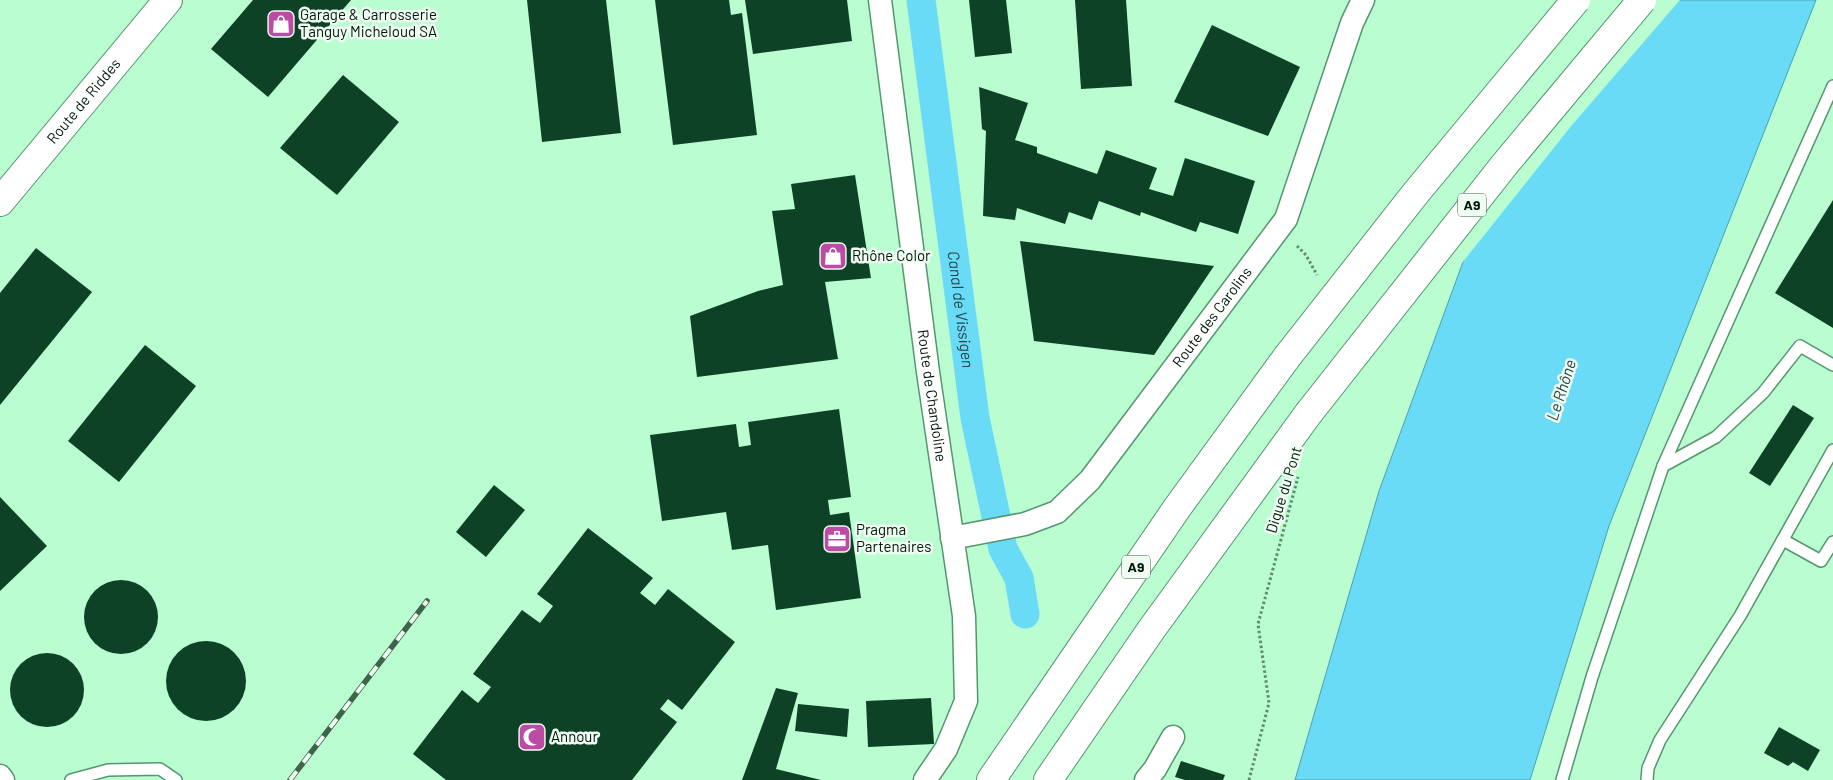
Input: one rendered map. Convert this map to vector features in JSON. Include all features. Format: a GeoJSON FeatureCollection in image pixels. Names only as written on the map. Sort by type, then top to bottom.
{"type":"FeatureCollection","features":[{"type":"Feature","properties":{"kind":"main road","name":"Route de Riddes"},"geometry":{"type":"LineString","coordinates":[[0,202],[168,0]]}},
{"type":"Feature","properties":{"kind":"main road","name":"A9"},"geometry":{"type":"LineString","coordinates":[[991,780],[1161,531],[1287,357],[1421,186],[1576,0]]}},
{"type":"Feature","properties":{"kind":"main road","name":"A9"},"geometry":{"type":"LineString","coordinates":[[1048,780],[1151,630],[1308,414],[1499,171],[1642,0]]}},
{"type":"Feature","properties":{"kind":"street","name":"Route de Chandoline"},"geometry":{"type":"LineString","coordinates":[[880,0],[928,372],[964,616],[966,701],[946,749],[925,780]]}},
{"type":"Feature","properties":{"kind":"street","name":"Route des Carolins"},"geometry":{"type":"LineString","coordinates":[[952,538],[1025,524],[1057,512],[1090,480],[1286,219],[1352,23],[1363,0]]}},
{"type":"Feature","properties":{"kind":"street"},"geometry":{"type":"LineString","coordinates":[[1146,780],[1155,769],[1173,737]]}},
{"type":"Feature","properties":{"kind":"street"},"geometry":{"type":"LineString","coordinates":[[0,776],[3,780]]}},
{"type":"Feature","properties":{"kind":"lane"},"geometry":{"type":"LineString","coordinates":[[1562,780],[1592,677],[1664,466],[1833,86]]}},
{"type":"Feature","properties":{"kind":"lane"},"geometry":{"type":"LineString","coordinates":[[1664,466],[1716,437],[1763,394],[1800,346],[1833,364]]}},
{"type":"Feature","properties":{"kind":"lane"},"geometry":{"type":"LineString","coordinates":[[1647,780],[1648,768],[1660,740],[1740,616],[1833,450]]}},
{"type":"Feature","properties":{"kind":"lane"},"geometry":{"type":"LineString","coordinates":[[1783,540],[1821,562],[1833,542]]}},
{"type":"Feature","properties":{"kind":"lane"},"geometry":{"type":"LineString","coordinates":[[71,780],[108,770],[160,769],[176,780]]}},
{"type":"Feature","properties":{"kind":"path"},"geometry":{"type":"LineString","coordinates":[[1280,229],[1306,255],[1319,280]]}},
{"type":"Feature","properties":{"kind":"path","name":"Digue du Pont"},"geometry":{"type":"LineString","coordinates":[[1249,780],[1269,703],[1258,624],[1298,476]]}},
{"type":"Feature","properties":{"kind":"water","name":"Le Rhône"},"geometry":{"type":"Polygon","coordinates":[[[1559,0],[1816,0],[1609,526],[1530,780],[1295,780],[1379,491],[1559,0]]]}},
{"type":"Feature","properties":{"kind":"pier"},"geometry":{"type":"Polygon","coordinates":[[[1556,0],[1680,0],[1572,125],[1458,268],[1556,0]]]}},
{"type":"Feature","properties":{"kind":"building","name":"Garage & Carrosserie Tanguy Micheloud SA"},"geometry":{"type":"Polygon","coordinates":[[[253,0],[351,0],[268,97],[211,49],[253,0]]]}},
{"type":"Feature","properties":{"kind":"building"},"geometry":{"type":"Polygon","coordinates":[[[527,0],[606,0],[621,133],[542,142],[527,0]]]}},
{"type":"Feature","properties":{"kind":"building"},"geometry":{"type":"Polygon","coordinates":[[[655,0],[729,0],[731,15],[742,13],[757,135],[673,145],[655,0]]]}},
{"type":"Feature","properties":{"kind":"building"},"geometry":{"type":"Polygon","coordinates":[[[745,0],[847,0],[852,41],[753,54],[745,0]]]}},
{"type":"Feature","properties":{"kind":"building"},"geometry":{"type":"Polygon","coordinates":[[[969,0],[1006,0],[1012,53],[975,57],[969,0]]]}},
{"type":"Feature","properties":{"kind":"building"},"geometry":{"type":"Polygon","coordinates":[[[1075,0],[1126,0],[1132,86],[1081,89],[1075,0]]]}},
{"type":"Feature","properties":{"kind":"building"},"geometry":{"type":"Polygon","coordinates":[[[1212,25],[1300,67],[1268,136],[1174,102],[1212,25]]]}},
{"type":"Feature","properties":{"kind":"building"},"geometry":{"type":"Polygon","coordinates":[[[343,75],[399,122],[337,195],[280,148],[343,75]]]}},
{"type":"Feature","properties":{"kind":"building"},"geometry":{"type":"Polygon","coordinates":[[[979,87],[1028,103],[1015,140],[1037,147],[1037,153],[1097,174],[1106,150],[1157,168],[1149,189],[1173,196],[1185,158],[1255,181],[1238,234],[1200,222],[1196,232],[1141,212],[1140,216],[1099,201],[1092,220],[1069,212],[1065,224],[1017,208],[1015,220],[983,216],[986,131],[982,129],[979,87]]]}},
{"type":"Feature","properties":{"kind":"building"},"geometry":{"type":"Polygon","coordinates":[[[855,175],[871,278],[825,282],[838,359],[697,377],[690,316],[758,291],[783,285],[772,211],[795,209],[791,184],[855,175]]]}},
{"type":"Feature","properties":{"kind":"building"},"geometry":{"type":"Polygon","coordinates":[[[1833,200],[1833,328],[1775,293],[1833,200]]]}},
{"type":"Feature","properties":{"kind":"building"},"geometry":{"type":"Polygon","coordinates":[[[1020,241],[1214,266],[1154,355],[1034,341],[1020,241]]]}},
{"type":"Feature","properties":{"kind":"building"},"geometry":{"type":"Polygon","coordinates":[[[36,248],[92,292],[0,405],[0,293],[36,248]]]}},
{"type":"Feature","properties":{"kind":"building"},"geometry":{"type":"Polygon","coordinates":[[[145,345],[196,386],[119,482],[68,441],[145,345]]]}},
{"type":"Feature","properties":{"kind":"building"},"geometry":{"type":"Polygon","coordinates":[[[1793,405],[1814,418],[1770,486],[1749,473],[1793,405]]]}},
{"type":"Feature","properties":{"kind":"building"},"geometry":{"type":"Polygon","coordinates":[[[839,409],[851,497],[828,500],[830,515],[849,512],[861,598],[776,610],[768,545],[732,550],[726,512],[662,521],[650,435],[736,424],[739,447],[751,445],[748,422],[839,409]]]}},
{"type":"Feature","properties":{"kind":"building"},"geometry":{"type":"Polygon","coordinates":[[[494,485],[525,510],[486,557],[456,532],[494,485]]]}},
{"type":"Feature","properties":{"kind":"building"},"geometry":{"type":"Polygon","coordinates":[[[0,497],[47,546],[0,591],[0,497]]]}},
{"type":"Feature","properties":{"kind":"building"},"geometry":{"type":"Polygon","coordinates":[[[588,528],[653,578],[640,593],[655,605],[668,589],[735,642],[682,710],[668,699],[660,709],[677,722],[632,780],[446,780],[413,754],[462,690],[478,703],[491,687],[473,674],[522,610],[540,623],[553,606],[537,594],[588,528]]]}},
{"type":"Feature","properties":{"kind":"building"},"geometry":{"type":"Polygon","coordinates":[[[128,580],[148,590],[156,603],[158,617],[156,631],[148,644],[135,652],[114,654],[94,644],[86,631],[84,610],[94,590],[107,582],[128,580]]]}},
{"type":"Feature","properties":{"kind":"building"},"geometry":{"type":"Polygon","coordinates":[[[198,641],[214,641],[235,652],[246,673],[246,689],[235,710],[214,721],[198,721],[184,715],[172,703],[166,689],[166,673],[172,659],[184,647],[198,641]]]}},
{"type":"Feature","properties":{"kind":"building"},"geometry":{"type":"Polygon","coordinates":[[[40,653],[54,653],[68,659],[78,669],[84,683],[82,704],[68,721],[54,727],[40,727],[26,721],[16,711],[10,697],[10,683],[16,669],[26,659],[40,653]]]}},
{"type":"Feature","properties":{"kind":"building"},"geometry":{"type":"Polygon","coordinates":[[[776,688],[798,693],[776,769],[821,780],[742,780],[776,688]]]}},
{"type":"Feature","properties":{"kind":"building"},"geometry":{"type":"Polygon","coordinates":[[[931,698],[934,744],[868,747],[866,701],[931,698]]]}},
{"type":"Feature","properties":{"kind":"building"},"geometry":{"type":"Polygon","coordinates":[[[798,704],[849,709],[847,737],[795,731],[798,704]]]}},
{"type":"Feature","properties":{"kind":"building"},"geometry":{"type":"Polygon","coordinates":[[[1779,727],[1820,750],[1808,771],[1793,762],[1788,766],[1764,753],[1779,727]]]}},
{"type":"Feature","properties":{"kind":"building"},"geometry":{"type":"Polygon","coordinates":[[[1181,761],[1225,775],[1223,780],[1185,780],[1175,777],[1181,761]]]}},
{"type":"Feature","properties":{"kind":"waterway","name":"Canal de Vissigen"},"geometry":{"type":"LineString","coordinates":[[921,0],[975,418],[1003,549],[1019,578],[1025,614]]}},
{"type":"Feature","properties":{"kind":"railway"},"geometry":{"type":"LineString","coordinates":[[290,780],[427,601]]}},
{"type":"Feature","properties":{"kind":"place","name":"Garage & Carrosserie Tanguy Micheloud SA"},"geometry":{"type":"Point","coordinates":[281,24]}},
{"type":"Feature","properties":{"kind":"place","name":"Rhône Color"},"geometry":{"type":"Point","coordinates":[833,256]}},
{"type":"Feature","properties":{"kind":"place","name":"Pragma Partenaires"},"geometry":{"type":"Point","coordinates":[837,539]}},
{"type":"Feature","properties":{"kind":"place","name":"Annour"},"geometry":{"type":"Point","coordinates":[532,737]}}]}
